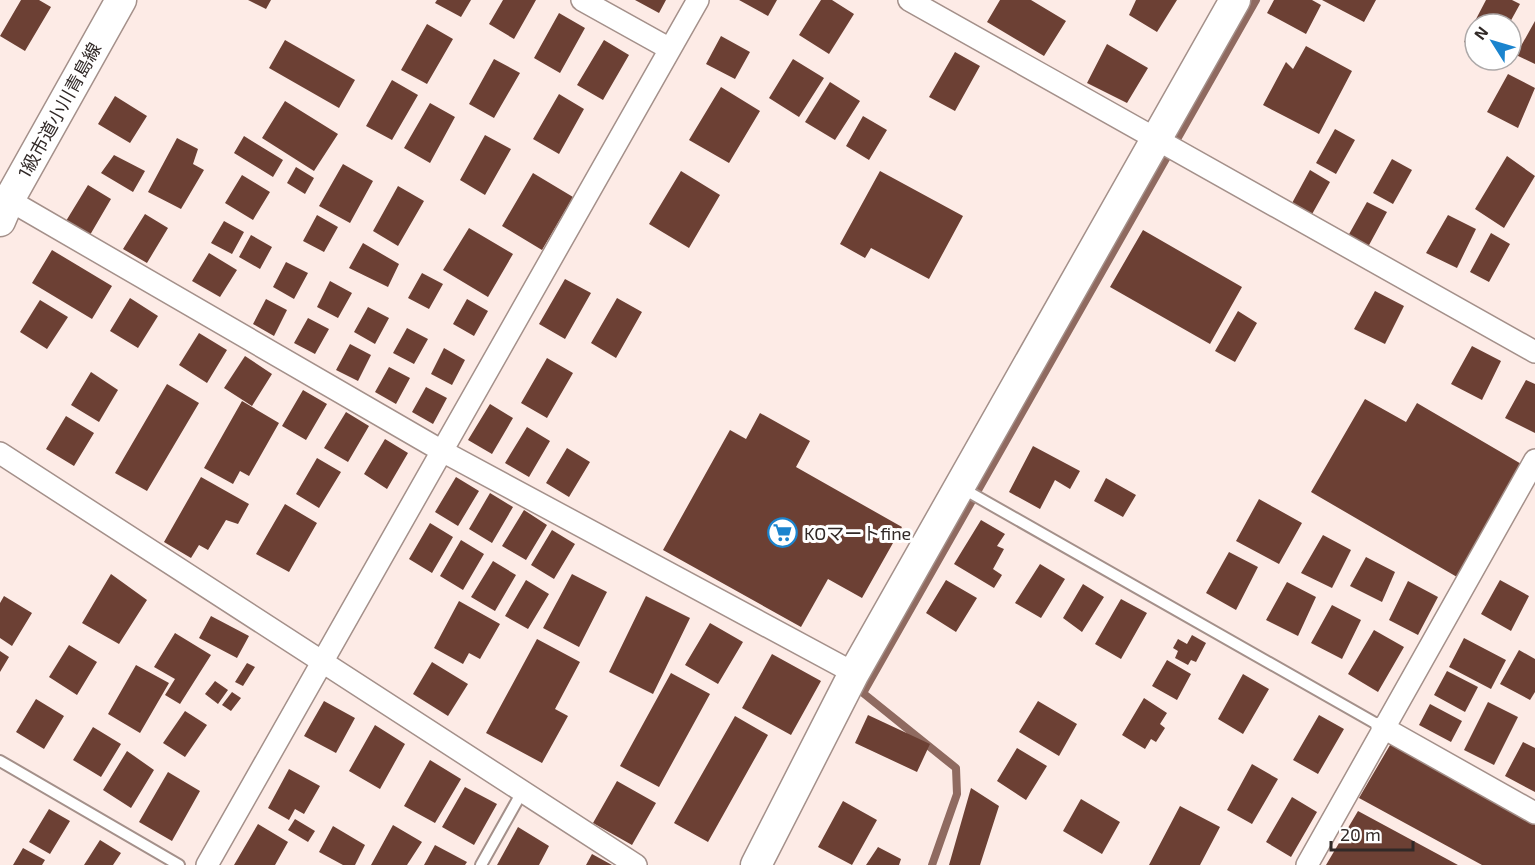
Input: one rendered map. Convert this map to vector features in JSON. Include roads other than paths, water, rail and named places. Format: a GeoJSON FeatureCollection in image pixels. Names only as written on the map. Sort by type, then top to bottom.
{"type":"FeatureCollection","features":[{"type":"Feature","properties":{"kind":"street","name":"1級市道小川青島線"},"geometry":{"type":"LineString","coordinates":[[4,211],[121,0]]}},
{"type":"Feature","properties":{"kind":"street"},"geometry":{"type":"LineString","coordinates":[[582,0],[670,50]]}},
{"type":"Feature","properties":{"kind":"street"},"geometry":{"type":"LineString","coordinates":[[207,865],[325,662],[698,0]]}},
{"type":"Feature","properties":{"kind":"street"},"geometry":{"type":"LineString","coordinates":[[909,0],[1535,352]]}},
{"type":"Feature","properties":{"kind":"street"},"geometry":{"type":"LineString","coordinates":[[756,865],[854,673],[1234,0]]}},
{"type":"Feature","properties":{"kind":"street"},"geometry":{"type":"LineString","coordinates":[[4,211],[854,673]]}},
{"type":"Feature","properties":{"kind":"street"},"geometry":{"type":"LineString","coordinates":[[0,453],[636,865]]}},
{"type":"Feature","properties":{"kind":"street"},"geometry":{"type":"LineString","coordinates":[[1307,865],[1382,727],[1535,460]]}},
{"type":"Feature","properties":{"kind":"street"},"geometry":{"type":"LineString","coordinates":[[1382,727],[1535,813]]}},
{"type":"Feature","properties":{"kind":"lane"},"geometry":{"type":"LineString","coordinates":[[960,486],[1382,727]]}},
{"type":"Feature","properties":{"kind":"lane"},"geometry":{"type":"LineString","coordinates":[[0,760],[179,865]]}},
{"type":"Feature","properties":{"kind":"lane"},"geometry":{"type":"LineString","coordinates":[[481,865],[522,792]]}},
{"type":"Feature","properties":{"kind":"waterway"},"geometry":{"type":"LineString","coordinates":[[932,865],[957,794],[956,768],[863,693],[1256,0]]}},
{"type":"Feature","properties":{"kind":"place","name":"KOマートfine"},"geometry":{"type":"Point","coordinates":[783,533]}}]}
